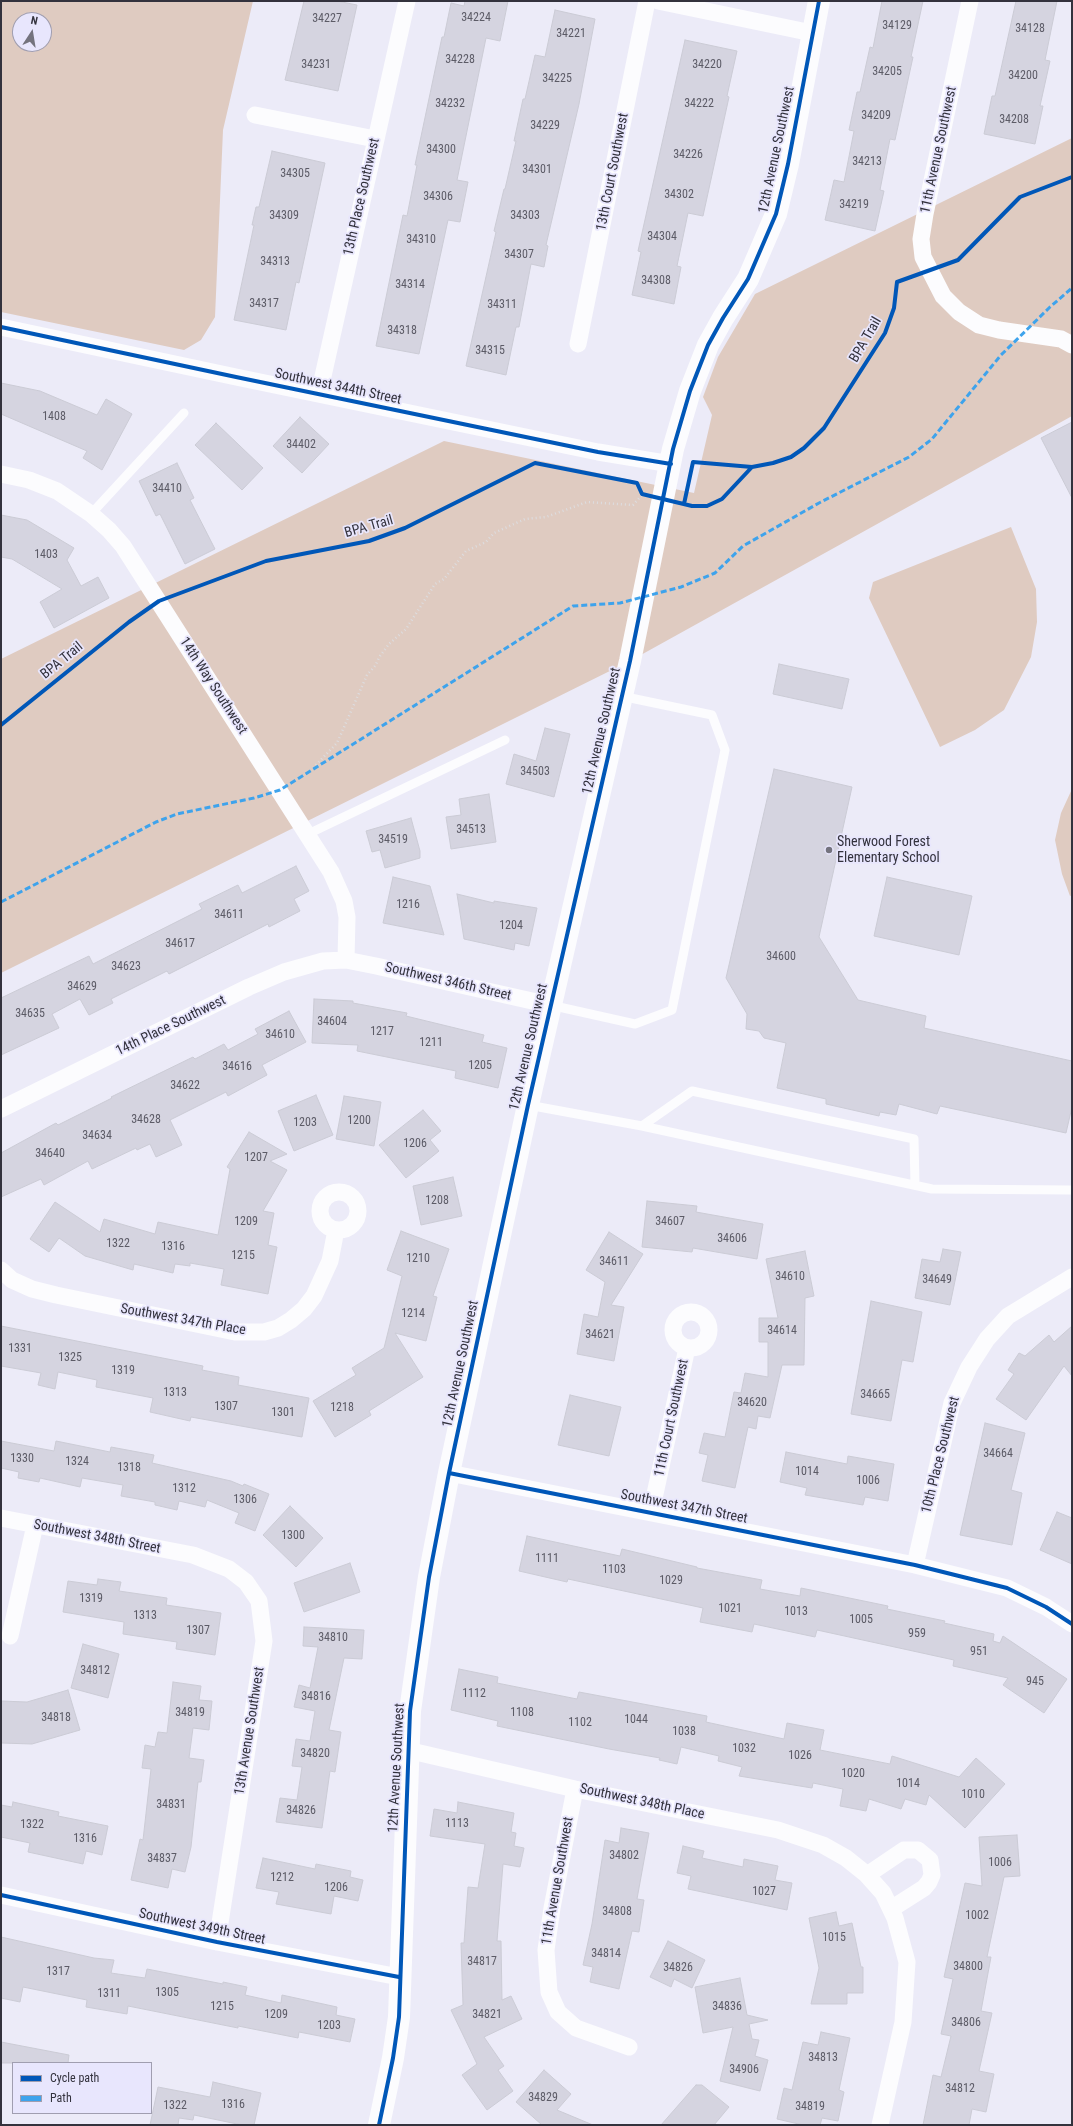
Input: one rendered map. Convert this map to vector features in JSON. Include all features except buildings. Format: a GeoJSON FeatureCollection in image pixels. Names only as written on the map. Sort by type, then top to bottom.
{"type":"FeatureCollection","features":[{"type":"Feature","properties":{"kind":"street","name":"13th Place Southwest"},"geometry":{"type":"LineString","coordinates":[[319,394],[407,1]]}},
{"type":"Feature","properties":{"kind":"street","name":"13th Court Southwest"},"geometry":{"type":"LineString","coordinates":[[578,344],[647,1]]}},
{"type":"Feature","properties":{"kind":"street"},"geometry":{"type":"LineString","coordinates":[[658,1],[812,34]]}},
{"type":"Feature","properties":{"kind":"street","name":"12th Avenue Southwest"},"geometry":{"type":"LineString","coordinates":[[379,2125],[393,2058],[399,2017],[407,1750],[410,1711],[428,1585],[449,1473],[550,1005],[621,696],[652,497],[671,464],[682,417],[708,345],[748,279],[776,214],[788,164],[819,1]]}},
{"type":"Feature","properties":{"kind":"street","name":"11th Avenue Southwest"},"geometry":{"type":"LineString","coordinates":[[970,1],[921,239],[923,257],[943,296],[959,312],[979,325],[999,330],[1044,335],[1060,339],[1072,345]]}},
{"type":"Feature","properties":{"kind":"street"},"geometry":{"type":"LineString","coordinates":[[255,115],[375,139]]}},
{"type":"Feature","properties":{"kind":"street","name":"Southwest 344th Street"},"geometry":{"type":"LineString","coordinates":[[1,327],[591,450],[671,464]]}},
{"type":"Feature","properties":{"kind":"street","name":"14th Way Southwest"},"geometry":{"type":"LineString","coordinates":[[1,474],[29,480],[57,492],[91,514],[109,530],[123,546],[308,834],[338,885],[344,900],[348,930],[346,960]]}},
{"type":"Feature","properties":{"kind":"street","name":"Southwest 346th Street"},"geometry":{"type":"LineString","coordinates":[[346,960],[550,1005]]}},
{"type":"Feature","properties":{"kind":"street","name":"14th Place Southwest"},"geometry":{"type":"LineString","coordinates":[[1,1109],[249,987],[284,972],[323,961],[346,960]]}},
{"type":"Feature","properties":{"kind":"street","name":"Southwest 347th Place"},"geometry":{"type":"LineString","coordinates":[[1,1270],[12,1280],[32,1289],[50,1294],[235,1332],[264,1332],[278,1328],[291,1320],[304,1309],[314,1296],[330,1261],[336,1230]]}},
{"type":"Feature","properties":{"kind":"street","name":"10th Place Southwest"},"geometry":{"type":"LineString","coordinates":[[915,1565],[952,1403],[969,1367],[987,1339],[1008,1316],[1072,1277]]}},
{"type":"Feature","properties":{"kind":"street","name":"11th Court Southwest"},"geometry":{"type":"LineString","coordinates":[[652,1512],[687,1348]]}},
{"type":"Feature","properties":{"kind":"street","name":"Southwest 347th Street"},"geometry":{"type":"LineString","coordinates":[[449,1473],[915,1565],[1007,1588],[1046,1607],[1072,1624]]}},
{"type":"Feature","properties":{"kind":"street","name":"Southwest 348th Street"},"geometry":{"type":"LineString","coordinates":[[1,1518],[193,1555]]}},
{"type":"Feature","properties":{"kind":"street"},"geometry":{"type":"LineString","coordinates":[[10,1636],[35,1525]]}},
{"type":"Feature","properties":{"kind":"street","name":"13th Avenue Southwest"},"geometry":{"type":"LineString","coordinates":[[193,1555],[229,1569],[246,1582],[259,1601],[264,1640],[217,1942]]}},
{"type":"Feature","properties":{"kind":"street","name":"Southwest 348th Place"},"geometry":{"type":"LineString","coordinates":[[407,1750],[575,1789],[800,1836],[823,1845],[846,1858],[867,1875],[882,1893],[891,1909]]}},
{"type":"Feature","properties":{"kind":"street","name":"11th Avenue Southwest"},"geometry":{"type":"LineString","coordinates":[[575,1789],[552,1908],[546,1950],[549,1992],[558,2012],[576,2028],[629,2048]]}},
{"type":"Feature","properties":{"kind":"street"},"geometry":{"type":"LineString","coordinates":[[867,1875],[904,1850],[918,1850],[930,1860],[932,1875],[924,1888],[891,1909],[896,1918],[907,1962],[906,1990],[903,2022],[880,2125]]}},
{"type":"Feature","properties":{"kind":"street","name":"Southwest 349th Street"},"geometry":{"type":"LineString","coordinates":[[1,1895],[217,1942],[399,1977]]}},
{"type":"Feature","properties":{"kind":"lane"},"geometry":{"type":"LineString","coordinates":[[91,514],[184,412]]}},
{"type":"Feature","properties":{"kind":"lane"},"geometry":{"type":"LineString","coordinates":[[550,1005],[635,1024],[672,1010],[725,750],[712,715],[621,696]]}},
{"type":"Feature","properties":{"kind":"lane"},"geometry":{"type":"LineString","coordinates":[[308,834],[505,740]]}},
{"type":"Feature","properties":{"kind":"lane"},"geometry":{"type":"LineString","coordinates":[[642,1126],[692,1091],[699,1092],[914,1139],[915,1185]]}},
{"type":"Feature","properties":{"kind":"lane"},"geometry":{"type":"LineString","coordinates":[[528,1105],[642,1126],[932,1189],[1072,1190]]}},
{"type":"Feature","properties":{"kind":"path"},"geometry":{"type":"LineString","coordinates":[[640,489],[652,497]]}},
{"type":"Feature","properties":{"kind":"path"},"geometry":{"type":"LineString","coordinates":[[313,768],[337,743],[367,674],[375,666],[389,644],[406,629],[435,584],[444,579],[466,550],[486,542],[494,533],[525,519],[546,517],[587,502],[633,505],[652,497]]}},
{"type":"Feature","properties":{"kind":"shaded area"},"geometry":{"type":"Polygon","coordinates":[[[1,1],[253,1],[223,130],[215,317],[201,340],[184,350],[1,312],[1,1]]]}},
{"type":"Feature","properties":{"kind":"shaded area"},"geometry":{"type":"Polygon","coordinates":[[[1072,138],[1072,416],[630,661],[1,973],[1,659],[444,441],[694,493],[712,415],[703,397],[718,357],[755,294],[1072,138]]]}},
{"type":"Feature","properties":{"kind":"shaded area"},"geometry":{"type":"Polygon","coordinates":[[[1011,527],[1036,589],[1037,622],[1031,657],[1004,710],[975,730],[940,747],[869,598],[873,582],[1011,527]]]}},
{"type":"Feature","properties":{"kind":"shaded area"},"geometry":{"type":"Polygon","coordinates":[[[1072,789],[1072,895],[1070,896],[1062,874],[1055,840],[1061,813],[1072,789]]]}},
{"type":"Feature","properties":{"kind":"marked path"},"geometry":{"type":"LineString","coordinates":[[1,902],[156,822],[177,814],[254,798],[280,790],[573,606],[620,603],[681,587],[715,573],[743,546],[819,503],[909,457],[932,439],[1001,355],[1050,307],[1072,288]]}},
{"type":"Feature","properties":{"kind":"cycle path"},"geometry":{"type":"LineString","coordinates":[[379,2125],[393,2058],[399,2017],[410,1711],[429,1577],[449,1473],[528,1105],[630,661],[673,449],[690,391],[708,345],[748,279],[776,214],[788,164],[819,1]]}},
{"type":"Feature","properties":{"kind":"cycle path","name":"BPA Trail"},"geometry":{"type":"LineString","coordinates":[[684,504],[693,462],[752,467],[773,463],[791,457],[804,448],[824,428],[885,333],[894,308],[897,282],[958,260],[1020,197],[1072,177]]}},
{"type":"Feature","properties":{"kind":"cycle path"},"geometry":{"type":"LineString","coordinates":[[1,327],[598,452],[671,464]]}},
{"type":"Feature","properties":{"kind":"cycle path","name":"BPA Trail"},"geometry":{"type":"LineString","coordinates":[[1,725],[129,622],[159,601],[266,561],[369,541],[405,528],[535,463],[637,483],[642,494],[692,506],[707,506],[722,499],[752,467]]}},
{"type":"Feature","properties":{"kind":"cycle path"},"geometry":{"type":"LineString","coordinates":[[449,1473],[915,1565],[1007,1588],[1046,1607],[1072,1624]]}},
{"type":"Feature","properties":{"kind":"cycle path"},"geometry":{"type":"LineString","coordinates":[[1,1895],[217,1942],[399,1977]]}},
{"type":"Feature","properties":{"kind":"place","name":"Sherwood Forest Elementary School"},"geometry":{"type":"Point","coordinates":[829,850]}}]}
